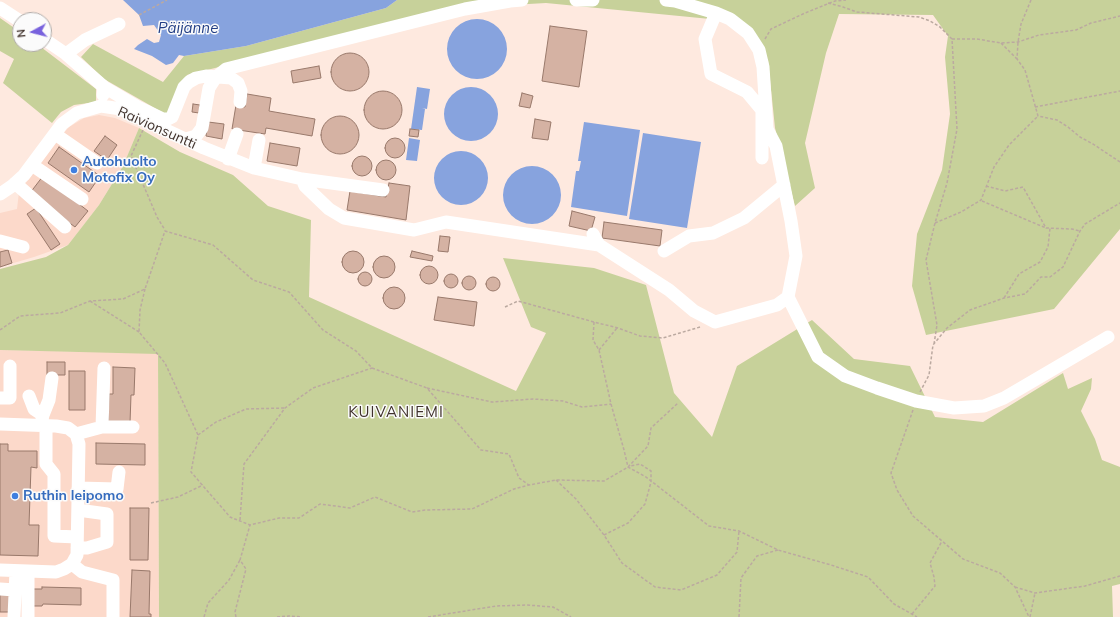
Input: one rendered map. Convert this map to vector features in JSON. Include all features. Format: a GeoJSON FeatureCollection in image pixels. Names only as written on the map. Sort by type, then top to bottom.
{"type":"FeatureCollection","features":[{"type":"Feature","properties":{"kind":"street"},"geometry":{"type":"LineString","coordinates":[[186,139],[196,136],[202,128],[209,88],[216,77],[226,69],[465,9],[522,0]]}},
{"type":"Feature","properties":{"kind":"street"},"geometry":{"type":"LineString","coordinates":[[576,0],[593,0]]}},
{"type":"Feature","properties":{"kind":"street"},"geometry":{"type":"LineString","coordinates":[[666,0],[675,1],[716,13],[730,19],[748,33],[759,50],[762,67],[767,129],[776,146],[791,221],[796,256],[788,297],[818,357],[845,376],[916,401],[954,408],[984,406],[1004,398],[1108,337]]}},
{"type":"Feature","properties":{"kind":"street"},"geometry":{"type":"LineString","coordinates":[[0,8],[12,16]]}},
{"type":"Feature","properties":{"kind":"street"},"geometry":{"type":"LineString","coordinates":[[716,13],[705,39],[711,74],[747,92],[762,110],[762,158]]}},
{"type":"Feature","properties":{"kind":"street"},"geometry":{"type":"LineString","coordinates":[[66,54],[85,40],[120,24]]}},
{"type":"Feature","properties":{"kind":"street"},"geometry":{"type":"LineString","coordinates":[[52,44],[66,54],[104,87],[138,107],[164,119],[168,119],[172,116],[184,87],[196,78],[206,76],[231,78],[238,83],[241,91],[240,102]]}},
{"type":"Feature","properties":{"kind":"street"},"geometry":{"type":"LineString","coordinates":[[101,106],[104,87]]}},
{"type":"Feature","properties":{"kind":"street","name":"Raivionsuntti"},"geometry":{"type":"LineString","coordinates":[[0,194],[15,184],[32,165],[62,124],[77,113],[101,106],[121,109],[228,159],[254,168],[302,179],[383,190]]}},
{"type":"Feature","properties":{"kind":"street"},"geometry":{"type":"LineString","coordinates":[[55,134],[97,163]]}},
{"type":"Feature","properties":{"kind":"street"},"geometry":{"type":"LineString","coordinates":[[228,159],[236,134]]}},
{"type":"Feature","properties":{"kind":"street"},"geometry":{"type":"LineString","coordinates":[[254,168],[259,140]]}},
{"type":"Feature","properties":{"kind":"street"},"geometry":{"type":"LineString","coordinates":[[32,165],[82,199]]}},
{"type":"Feature","properties":{"kind":"street"},"geometry":{"type":"LineString","coordinates":[[302,179],[306,186],[329,209],[344,218],[414,230],[446,222],[596,239],[669,290],[694,311],[715,322],[777,305],[788,297]]}},
{"type":"Feature","properties":{"kind":"street"},"geometry":{"type":"LineString","coordinates":[[15,184],[65,228]]}},
{"type":"Feature","properties":{"kind":"street"},"geometry":{"type":"LineString","coordinates":[[664,251],[689,236],[713,233],[744,218],[784,185]]}},
{"type":"Feature","properties":{"kind":"street"},"geometry":{"type":"LineString","coordinates":[[0,241],[23,247]]}},
{"type":"Feature","properties":{"kind":"street"},"geometry":{"type":"LineString","coordinates":[[0,398],[10,398],[10,366]]}},
{"type":"Feature","properties":{"kind":"street"},"geometry":{"type":"LineString","coordinates":[[102,427],[104,368]]}},
{"type":"Feature","properties":{"kind":"street"},"geometry":{"type":"LineString","coordinates":[[52,378],[50,400],[44,422],[46,464],[54,474],[54,536],[77,543],[87,548],[107,542],[107,514],[78,510]]}},
{"type":"Feature","properties":{"kind":"street"},"geometry":{"type":"LineString","coordinates":[[29,396],[34,409],[44,422]]}},
{"type":"Feature","properties":{"kind":"street"},"geometry":{"type":"LineString","coordinates":[[0,424],[44,422],[68,428],[76,434],[80,444],[77,555],[72,564],[56,572],[0,570]]}},
{"type":"Feature","properties":{"kind":"street"},"geometry":{"type":"LineString","coordinates":[[76,434],[102,427],[133,427]]}},
{"type":"Feature","properties":{"kind":"street"},"geometry":{"type":"LineString","coordinates":[[78,488],[117,489],[119,472]]}},
{"type":"Feature","properties":{"kind":"street"},"geometry":{"type":"LineString","coordinates":[[72,564],[82,572],[113,580],[113,617]]}},
{"type":"Feature","properties":{"kind":"street"},"geometry":{"type":"LineString","coordinates":[[14,617],[15,590],[22,571]]}},
{"type":"Feature","properties":{"kind":"street"},"geometry":{"type":"LineString","coordinates":[[22,571],[28,617]]}},
{"type":"Feature","properties":{"kind":"street"},"geometry":{"type":"LineString","coordinates":[[0,589],[15,590]]}},
{"type":"Feature","properties":{"kind":"path"},"geometry":{"type":"LineString","coordinates":[[139,15],[167,0]]}},
{"type":"Feature","properties":{"kind":"path"},"geometry":{"type":"LineString","coordinates":[[759,50],[771,29],[835,1],[846,0]]}},
{"type":"Feature","properties":{"kind":"path"},"geometry":{"type":"LineString","coordinates":[[1016,59],[1021,24],[1031,0]]}},
{"type":"Feature","properties":{"kind":"path"},"geometry":{"type":"LineString","coordinates":[[828,4],[857,12],[919,17],[940,27],[952,39],[957,129],[947,183],[926,260],[937,325],[929,374],[916,401],[891,473],[897,490],[913,516],[963,559],[1000,574],[1015,588],[1030,617]]}},
{"type":"Feature","properties":{"kind":"path"},"geometry":{"type":"LineString","coordinates":[[952,39],[977,39],[1001,43],[1018,42],[1039,35],[1076,30],[1091,23],[1120,16]]}},
{"type":"Feature","properties":{"kind":"path"},"geometry":{"type":"LineString","coordinates":[[1001,43],[1025,70],[1038,116]]}},
{"type":"Feature","properties":{"kind":"path"},"geometry":{"type":"LineString","coordinates":[[1035,108],[1120,92]]}},
{"type":"Feature","properties":{"kind":"path"},"geometry":{"type":"LineString","coordinates":[[935,223],[961,212],[981,200],[994,167],[1009,145],[1038,116]]}},
{"type":"Feature","properties":{"kind":"path"},"geometry":{"type":"LineString","coordinates":[[1038,116],[1057,120],[1080,137],[1120,162]]}},
{"type":"Feature","properties":{"kind":"path"},"geometry":{"type":"LineString","coordinates":[[146,121],[131,156],[157,217],[165,231],[213,245],[253,280],[289,292],[323,330],[356,351],[372,368],[427,388],[492,402],[533,399],[563,401],[582,407],[610,404]]}},
{"type":"Feature","properties":{"kind":"path"},"geometry":{"type":"LineString","coordinates":[[986,186],[1005,191],[1023,187],[1046,228]]}},
{"type":"Feature","properties":{"kind":"path"},"geometry":{"type":"LineString","coordinates":[[981,200],[1046,228],[1072,229],[1080,231]]}},
{"type":"Feature","properties":{"kind":"path"},"geometry":{"type":"LineString","coordinates":[[933,345],[947,328],[970,310],[1004,298],[1025,294],[1041,277],[1050,277],[1064,267],[1080,231],[1085,224],[1120,203]]}},
{"type":"Feature","properties":{"kind":"path"},"geometry":{"type":"LineString","coordinates":[[1004,298],[1019,274],[1040,262],[1048,247],[1050,228]]}},
{"type":"Feature","properties":{"kind":"path"},"geometry":{"type":"LineString","coordinates":[[139,332],[140,310],[145,289],[165,231]]}},
{"type":"Feature","properties":{"kind":"path"},"geometry":{"type":"LineString","coordinates":[[0,330],[20,316],[60,313],[90,301],[123,299],[145,289]]}},
{"type":"Feature","properties":{"kind":"path"},"geometry":{"type":"LineString","coordinates":[[90,301],[139,332],[165,363],[198,435],[191,472],[230,517],[250,524],[279,518],[299,518],[320,504],[350,508],[375,497],[412,512],[425,510],[472,509],[514,489],[529,485],[556,480],[604,481],[628,467],[648,446],[651,428],[678,403]]}},
{"type":"Feature","properties":{"kind":"path"},"geometry":{"type":"LineString","coordinates":[[505,307],[518,301],[618,328],[640,336],[663,338],[715,322]]}},
{"type":"Feature","properties":{"kind":"path"},"geometry":{"type":"LineString","coordinates":[[594,322],[592,340],[600,350],[610,404],[628,467],[646,477],[709,526],[739,531],[778,550],[868,577],[894,604],[917,617]]}},
{"type":"Feature","properties":{"kind":"path"},"geometry":{"type":"LineString","coordinates":[[600,350],[618,328]]}},
{"type":"Feature","properties":{"kind":"path"},"geometry":{"type":"LineString","coordinates":[[240,521],[244,464],[285,408],[313,388],[372,368]]}},
{"type":"Feature","properties":{"kind":"path"},"geometry":{"type":"LineString","coordinates":[[427,388],[482,450],[509,454],[519,478],[529,485]]}},
{"type":"Feature","properties":{"kind":"path"},"geometry":{"type":"LineString","coordinates":[[198,435],[216,422],[246,409],[285,408]]}},
{"type":"Feature","properties":{"kind":"path"},"geometry":{"type":"LineString","coordinates":[[604,535],[628,523],[645,504],[651,482],[651,471],[640,464],[628,467]]}},
{"type":"Feature","properties":{"kind":"path"},"geometry":{"type":"LineString","coordinates":[[556,480],[576,499],[604,535],[622,563],[655,587],[681,590],[717,575],[737,552],[739,531]]}},
{"type":"Feature","properties":{"kind":"path"},"geometry":{"type":"LineString","coordinates":[[151,503],[178,497],[203,486]]}},
{"type":"Feature","properties":{"kind":"path"},"geometry":{"type":"LineString","coordinates":[[204,617],[208,603],[229,580],[240,560],[250,524]]}},
{"type":"Feature","properties":{"kind":"path"},"geometry":{"type":"LineString","coordinates":[[912,614],[935,586],[930,563],[942,541]]}},
{"type":"Feature","properties":{"kind":"path"},"geometry":{"type":"LineString","coordinates":[[739,617],[742,578],[757,556],[778,550]]}},
{"type":"Feature","properties":{"kind":"path"},"geometry":{"type":"LineString","coordinates":[[236,617],[235,612],[246,569],[240,560]]}},
{"type":"Feature","properties":{"kind":"path"},"geometry":{"type":"LineString","coordinates":[[1015,588],[1035,593],[1085,586],[1120,576]]}},
{"type":"Feature","properties":{"kind":"path"},"geometry":{"type":"LineString","coordinates":[[1030,617],[1035,593]]}},
{"type":"Feature","properties":{"kind":"path"},"geometry":{"type":"LineString","coordinates":[[428,617],[496,606],[527,605],[554,607],[571,617]]}},
{"type":"Feature","properties":{"kind":"path"},"geometry":{"type":"LineString","coordinates":[[277,617],[302,617]]}},
{"type":"Feature","properties":{"kind":"shaded area"},"geometry":{"type":"Polygon","coordinates":[[[99,115],[115,118],[139,128],[123,166],[99,205],[68,245],[0,267],[0,213],[17,209],[19,192],[69,127],[84,118],[99,115]]]}},
{"type":"Feature","properties":{"kind":"shaded area"},"geometry":{"type":"Polygon","coordinates":[[[0,350],[158,353],[159,617],[0,617],[0,350]]]}},
{"type":"Feature","properties":{"kind":"green space"},"geometry":{"type":"Polygon","coordinates":[[[397,0],[1120,0],[1120,229],[1054,309],[926,335],[912,286],[917,234],[942,170],[950,114],[945,57],[948,36],[933,15],[839,14],[826,53],[805,143],[815,188],[795,206],[775,128],[768,60],[741,22],[546,3],[511,5],[247,60],[187,75],[167,115],[104,79],[81,57],[93,44],[163,82],[184,56],[246,46],[386,8],[397,0]]]}},
{"type":"Feature","properties":{"kind":"green space"},"geometry":{"type":"Polygon","coordinates":[[[0,18],[12,26],[12,52],[47,52],[96,89],[96,102],[74,105],[61,112],[52,123],[3,83],[14,59],[0,51],[0,18]]]}},
{"type":"Feature","properties":{"kind":"green space"},"geometry":{"type":"Polygon","coordinates":[[[139,128],[180,152],[233,175],[268,206],[311,220],[309,297],[516,391],[546,333],[531,327],[503,258],[594,268],[646,285],[674,393],[712,437],[737,366],[812,320],[854,359],[910,366],[935,417],[983,422],[1063,373],[1068,389],[1092,378],[1091,389],[1081,411],[1095,439],[1102,460],[1120,467],[1120,584],[1112,586],[1113,617],[159,617],[158,354],[0,350],[0,269],[46,257],[68,245],[99,205],[123,166],[139,128]]]}},
{"type":"Feature","properties":{"kind":"water","name":"Päijänne"},"geometry":{"type":"Polygon","coordinates":[[[123,0],[397,0],[386,8],[246,46],[184,56],[179,55],[173,63],[166,65],[152,56],[134,49],[147,39],[154,43],[159,42],[161,35],[154,25],[143,26],[139,15],[123,0]]]}},
{"type":"Feature","properties":{"kind":"water"},"geometry":{"type":"Polygon","coordinates":[[[477,19],[493,24],[498,28],[502,33],[507,49],[502,65],[498,70],[493,74],[477,79],[461,74],[456,70],[452,65],[447,49],[452,33],[456,28],[461,24],[477,19]]]}},
{"type":"Feature","properties":{"kind":"water"},"geometry":{"type":"Polygon","coordinates":[[[417,87],[430,89],[427,109],[422,108],[425,109],[422,130],[411,129],[417,87]]]}},
{"type":"Feature","properties":{"kind":"water"},"geometry":{"type":"Polygon","coordinates":[[[466,87],[476,87],[486,91],[494,99],[498,109],[498,119],[494,129],[486,137],[476,141],[466,141],[456,137],[448,129],[444,119],[444,109],[448,99],[456,91],[466,87]]]}},
{"type":"Feature","properties":{"kind":"water"},"geometry":{"type":"Polygon","coordinates":[[[584,122],[640,130],[627,216],[571,207],[576,171],[579,171],[581,161],[578,161],[584,122]]]}},
{"type":"Feature","properties":{"kind":"water"},"geometry":{"type":"Polygon","coordinates":[[[643,133],[701,142],[687,228],[629,219],[643,133]]]}},
{"type":"Feature","properties":{"kind":"water"},"geometry":{"type":"Polygon","coordinates":[[[409,138],[420,140],[417,161],[406,160],[409,138]]]}},
{"type":"Feature","properties":{"kind":"water"},"geometry":{"type":"Polygon","coordinates":[[[456,151],[466,151],[476,155],[484,163],[488,173],[488,183],[484,193],[476,201],[466,205],[456,205],[446,201],[438,193],[434,183],[434,173],[438,163],[446,155],[456,151]]]}},
{"type":"Feature","properties":{"kind":"water"},"geometry":{"type":"Polygon","coordinates":[[[526,166],[538,166],[553,174],[561,189],[561,201],[553,216],[538,224],[526,224],[511,216],[503,201],[503,189],[511,174],[526,166]]]}},
{"type":"Feature","properties":{"kind":"building"},"geometry":{"type":"Polygon","coordinates":[[[550,26],[587,31],[579,87],[542,81],[550,26]]]}},
{"type":"Feature","properties":{"kind":"building"},"geometry":{"type":"Polygon","coordinates":[[[346,53],[354,53],[364,58],[368,65],[368,79],[364,86],[354,91],[346,91],[336,86],[334,83],[331,76],[331,68],[336,58],[339,56],[346,53]]]}},
{"type":"Feature","properties":{"kind":"building"},"geometry":{"type":"Polygon","coordinates":[[[319,66],[321,78],[293,83],[291,71],[319,66]]]}},
{"type":"Feature","properties":{"kind":"building"},"geometry":{"type":"Polygon","coordinates":[[[379,91],[387,91],[397,96],[401,103],[401,117],[397,124],[387,129],[379,129],[369,124],[367,121],[364,114],[364,106],[369,96],[372,94],[379,91]]]}},
{"type":"Feature","properties":{"kind":"building"},"geometry":{"type":"Polygon","coordinates":[[[522,93],[533,96],[530,108],[519,106],[522,93]]]}},
{"type":"Feature","properties":{"kind":"building"},"geometry":{"type":"Polygon","coordinates":[[[247,94],[271,98],[269,111],[315,119],[312,136],[266,128],[265,134],[232,129],[236,105],[245,107],[247,94]]]}},
{"type":"Feature","properties":{"kind":"building"},"geometry":{"type":"Polygon","coordinates":[[[193,104],[200,105],[199,113],[192,112],[193,104]]]}},
{"type":"Feature","properties":{"kind":"building"},"geometry":{"type":"Polygon","coordinates":[[[336,116],[344,116],[354,121],[358,128],[358,142],[354,149],[344,154],[336,154],[326,149],[324,146],[321,139],[321,131],[326,121],[329,119],[336,116]]]}},
{"type":"Feature","properties":{"kind":"building"},"geometry":{"type":"Polygon","coordinates":[[[535,119],[551,122],[548,140],[532,138],[535,119]]]}},
{"type":"Feature","properties":{"kind":"building"},"geometry":{"type":"Polygon","coordinates":[[[208,122],[224,124],[222,139],[206,136],[208,122]]]}},
{"type":"Feature","properties":{"kind":"building"},"geometry":{"type":"Polygon","coordinates":[[[410,129],[419,130],[418,137],[409,136],[410,129]]]}},
{"type":"Feature","properties":{"kind":"building"},"geometry":{"type":"Polygon","coordinates":[[[105,136],[117,145],[107,160],[94,151],[105,136]]]}},
{"type":"Feature","properties":{"kind":"building"},"geometry":{"type":"Polygon","coordinates":[[[395,138],[402,141],[405,148],[402,155],[395,158],[388,155],[385,148],[388,141],[395,138]]]}},
{"type":"Feature","properties":{"kind":"building"},"geometry":{"type":"Polygon","coordinates":[[[270,143],[300,148],[297,166],[267,161],[270,143]]]}},
{"type":"Feature","properties":{"kind":"building","name":"Autohuolto Motofix Oy"},"geometry":{"type":"Polygon","coordinates":[[[59,147],[100,176],[89,192],[48,163],[59,147]]]}},
{"type":"Feature","properties":{"kind":"building"},"geometry":{"type":"Polygon","coordinates":[[[362,156],[369,159],[372,166],[369,173],[362,176],[355,173],[352,166],[355,159],[362,156]]]}},
{"type":"Feature","properties":{"kind":"building"},"geometry":{"type":"Polygon","coordinates":[[[386,160],[393,163],[396,170],[393,177],[386,180],[379,177],[376,170],[379,163],[386,160]]]}},
{"type":"Feature","properties":{"kind":"building"},"geometry":{"type":"Polygon","coordinates":[[[43,176],[88,211],[75,227],[30,193],[43,176]]]}},
{"type":"Feature","properties":{"kind":"building"},"geometry":{"type":"Polygon","coordinates":[[[389,183],[410,186],[406,220],[347,210],[350,191],[386,197],[389,183]]]}},
{"type":"Feature","properties":{"kind":"building"},"geometry":{"type":"Polygon","coordinates":[[[36,208],[60,244],[51,250],[27,214],[36,208]]]}},
{"type":"Feature","properties":{"kind":"building"},"geometry":{"type":"Polygon","coordinates":[[[572,211],[595,217],[591,231],[569,226],[572,211]]]}},
{"type":"Feature","properties":{"kind":"building"},"geometry":{"type":"Polygon","coordinates":[[[604,222],[662,230],[660,246],[602,238],[604,222]]]}},
{"type":"Feature","properties":{"kind":"building"},"geometry":{"type":"Polygon","coordinates":[[[440,236],[450,237],[448,252],[438,251],[440,236]]]}},
{"type":"Feature","properties":{"kind":"building"},"geometry":{"type":"Polygon","coordinates":[[[8,250],[12,263],[0,267],[0,252],[8,250]]]}},
{"type":"Feature","properties":{"kind":"building"},"geometry":{"type":"Polygon","coordinates":[[[353,251],[357,252],[363,258],[363,266],[357,272],[353,273],[349,272],[343,266],[342,262],[343,258],[349,252],[353,251]]]}},
{"type":"Feature","properties":{"kind":"building"},"geometry":{"type":"Polygon","coordinates":[[[412,251],[433,256],[432,261],[410,257],[412,251]]]}},
{"type":"Feature","properties":{"kind":"building"},"geometry":{"type":"Polygon","coordinates":[[[384,256],[388,257],[394,263],[394,271],[388,277],[384,278],[380,277],[374,271],[373,267],[374,263],[380,257],[384,256]]]}},
{"type":"Feature","properties":{"kind":"building"},"geometry":{"type":"Polygon","coordinates":[[[429,266],[435,269],[438,275],[435,281],[429,284],[423,281],[420,275],[423,269],[429,266]]]}},
{"type":"Feature","properties":{"kind":"building"},"geometry":{"type":"Polygon","coordinates":[[[362,272],[368,272],[372,276],[372,282],[368,286],[362,286],[358,282],[358,276],[362,272]]]}},
{"type":"Feature","properties":{"kind":"building"},"geometry":{"type":"Polygon","coordinates":[[[451,274],[456,276],[458,281],[456,286],[451,288],[446,286],[444,281],[446,276],[451,274]]]}},
{"type":"Feature","properties":{"kind":"building"},"geometry":{"type":"Polygon","coordinates":[[[469,276],[474,278],[476,283],[474,288],[469,290],[464,288],[462,283],[464,278],[469,276]]]}},
{"type":"Feature","properties":{"kind":"building"},"geometry":{"type":"Polygon","coordinates":[[[490,277],[496,277],[500,281],[500,287],[496,291],[490,291],[486,287],[486,281],[490,277]]]}},
{"type":"Feature","properties":{"kind":"building"},"geometry":{"type":"Polygon","coordinates":[[[394,287],[402,290],[405,298],[402,306],[394,309],[386,306],[383,298],[386,290],[394,287]]]}},
{"type":"Feature","properties":{"kind":"building"},"geometry":{"type":"Polygon","coordinates":[[[438,297],[477,302],[474,326],[434,320],[438,297]]]}},
{"type":"Feature","properties":{"kind":"building"},"geometry":{"type":"Polygon","coordinates":[[[47,362],[65,362],[65,375],[47,375],[47,362]]]}},
{"type":"Feature","properties":{"kind":"building"},"geometry":{"type":"Polygon","coordinates":[[[113,367],[135,368],[134,395],[131,395],[130,423],[108,423],[109,394],[113,394],[113,367]]]}},
{"type":"Feature","properties":{"kind":"building"},"geometry":{"type":"Polygon","coordinates":[[[69,371],[85,371],[85,410],[69,410],[69,371]]]}},
{"type":"Feature","properties":{"kind":"building"},"geometry":{"type":"Polygon","coordinates":[[[96,443],[145,444],[145,465],[96,464],[96,443]]]}},
{"type":"Feature","properties":{"kind":"building","name":"Ruthin leipomo"},"geometry":{"type":"Polygon","coordinates":[[[0,444],[8,444],[8,451],[37,451],[37,468],[31,467],[29,525],[39,525],[38,556],[0,555],[0,444]]]}},
{"type":"Feature","properties":{"kind":"building"},"geometry":{"type":"Polygon","coordinates":[[[130,508],[149,508],[148,560],[130,560],[130,508]]]}},
{"type":"Feature","properties":{"kind":"building"},"geometry":{"type":"Polygon","coordinates":[[[132,570],[150,571],[149,614],[151,614],[151,617],[130,617],[132,570]]]}},
{"type":"Feature","properties":{"kind":"building"},"geometry":{"type":"Polygon","coordinates":[[[42,587],[81,588],[81,605],[43,604],[42,606],[32,606],[33,589],[42,589],[42,587]]]}},
{"type":"Feature","properties":{"kind":"building"},"geometry":{"type":"Polygon","coordinates":[[[0,594],[11,594],[11,612],[0,612],[0,594]]]}},
{"type":"Feature","properties":{"kind":"place","name":"Autohuolto Motofix Oy"},"geometry":{"type":"Point","coordinates":[74,170]}},
{"type":"Feature","properties":{"kind":"place","name":"Ruthin leipomo"},"geometry":{"type":"Point","coordinates":[15,496]}},
{"type":"Feature","properties":{"kind":"district","name":"KUIVANIEMI"},"geometry":{"type":"Point","coordinates":[396,412]}}]}
